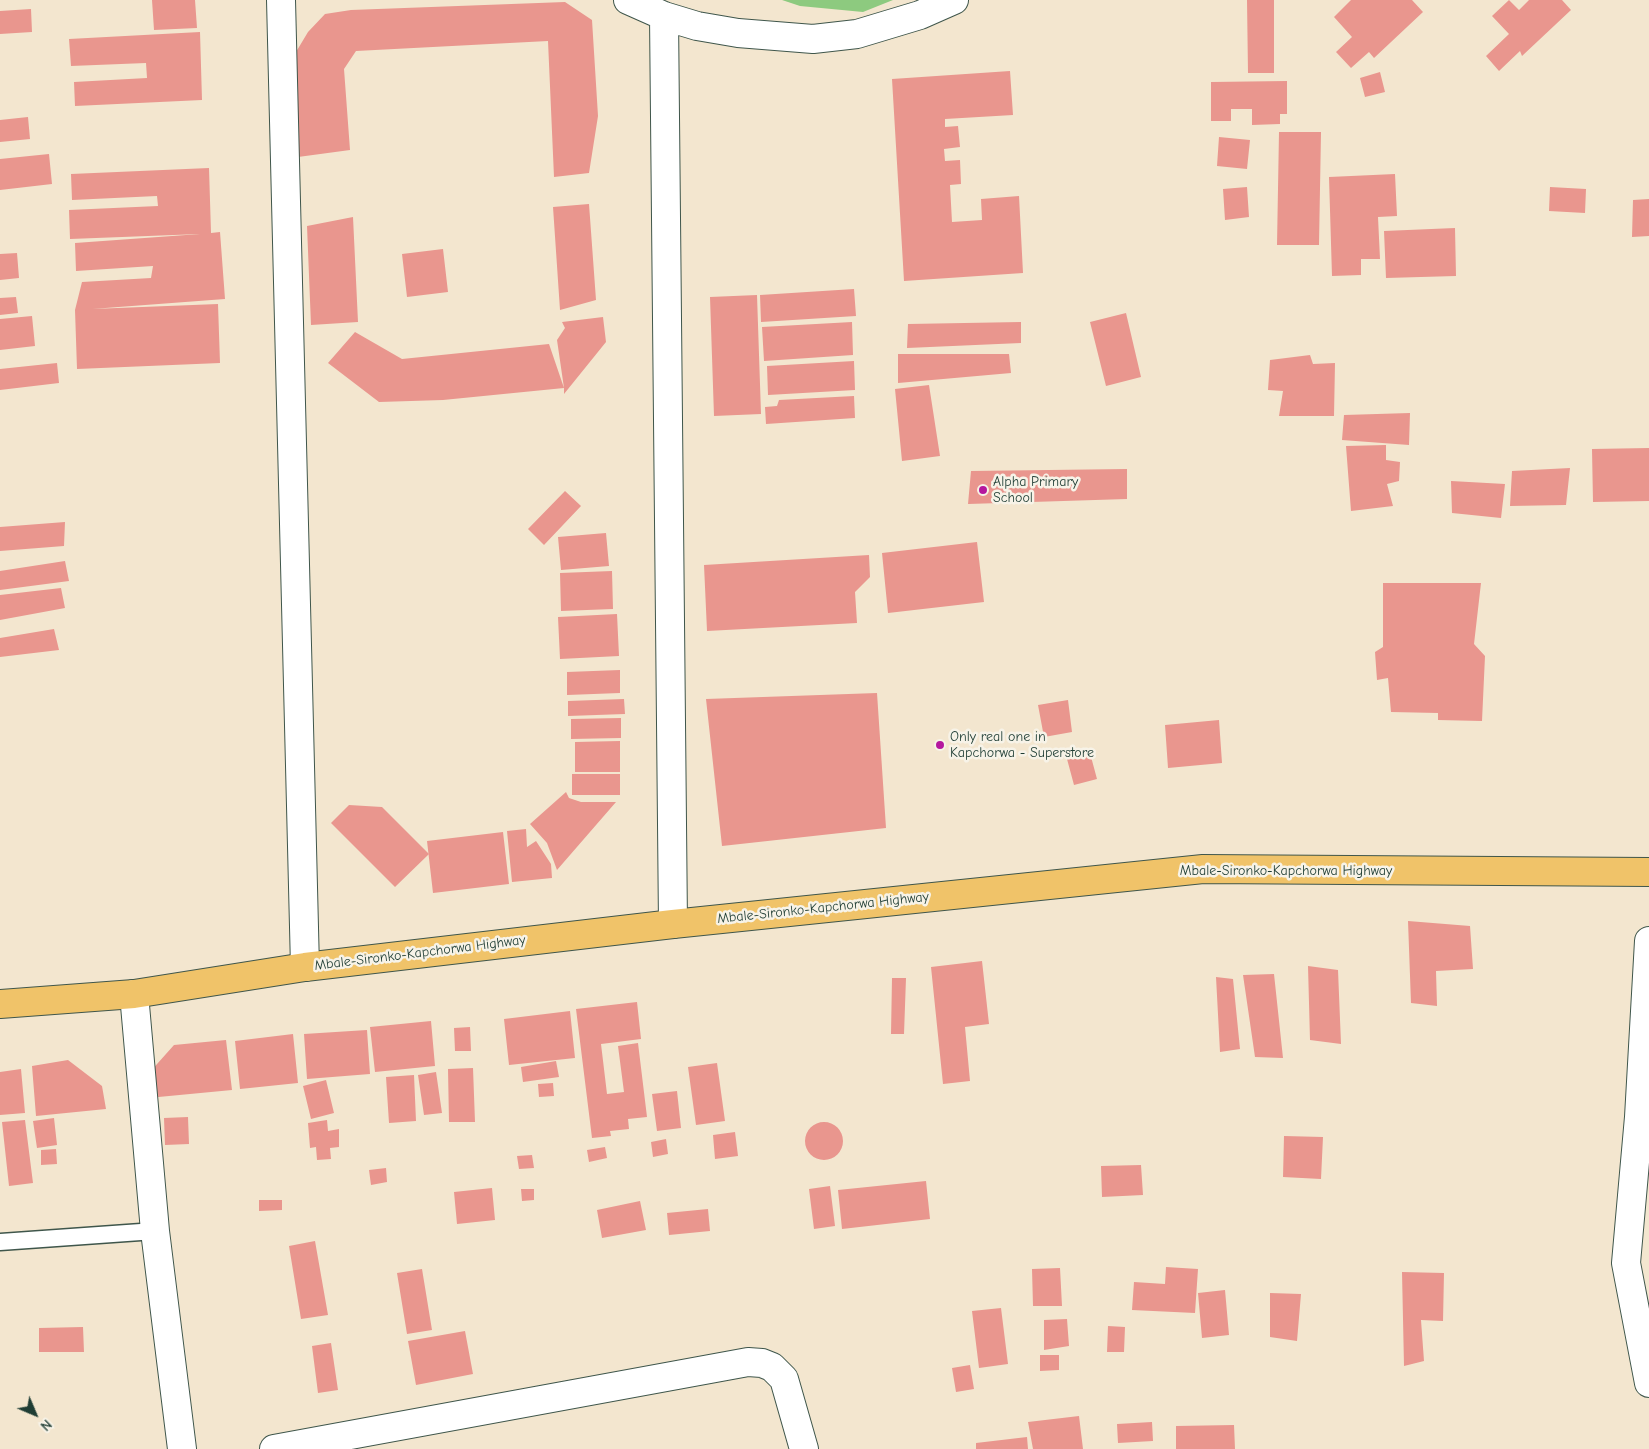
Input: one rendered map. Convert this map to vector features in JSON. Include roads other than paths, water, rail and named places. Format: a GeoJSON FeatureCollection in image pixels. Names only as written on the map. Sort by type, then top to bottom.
{"type":"FeatureCollection","features":[{"type":"Feature","properties":{"kind":"main road","name":"Mbale-Sironko-Kapchorwa Highway"},"geometry":{"type":"LineString","coordinates":[[0,1004],[134,994],[305,967],[673,924],[1203,869],[1649,872]]}},
{"type":"Feature","properties":{"kind":"street"},"geometry":{"type":"LineString","coordinates":[[281,0],[305,967]]}},
{"type":"Feature","properties":{"kind":"street"},"geometry":{"type":"LineString","coordinates":[[628,0],[664,16],[697,26],[813,39],[857,34],[920,15],[954,0]]}},
{"type":"Feature","properties":{"kind":"street"},"geometry":{"type":"LineString","coordinates":[[664,16],[673,924]]}},
{"type":"Feature","properties":{"kind":"street"},"geometry":{"type":"LineString","coordinates":[[1649,941],[1644,1117],[1626,1263],[1649,1384]]}},
{"type":"Feature","properties":{"kind":"street"},"geometry":{"type":"LineString","coordinates":[[134,994],[155,1231],[182,1449]]}},
{"type":"Feature","properties":{"kind":"street"},"geometry":{"type":"LineString","coordinates":[[274,1449],[748,1362],[762,1362],[772,1367],[784,1379],[804,1449]]}},
{"type":"Feature","properties":{"kind":"lane"},"geometry":{"type":"LineString","coordinates":[[0,1242],[155,1231]]}},
{"type":"Feature","properties":{"kind":"place","name":"Alpha Primary School"},"geometry":{"type":"Point","coordinates":[983,490]}},
{"type":"Feature","properties":{"kind":"place","name":"Only real one in Kapchorwa - Superstore"},"geometry":{"type":"Point","coordinates":[940,745]}}]}
